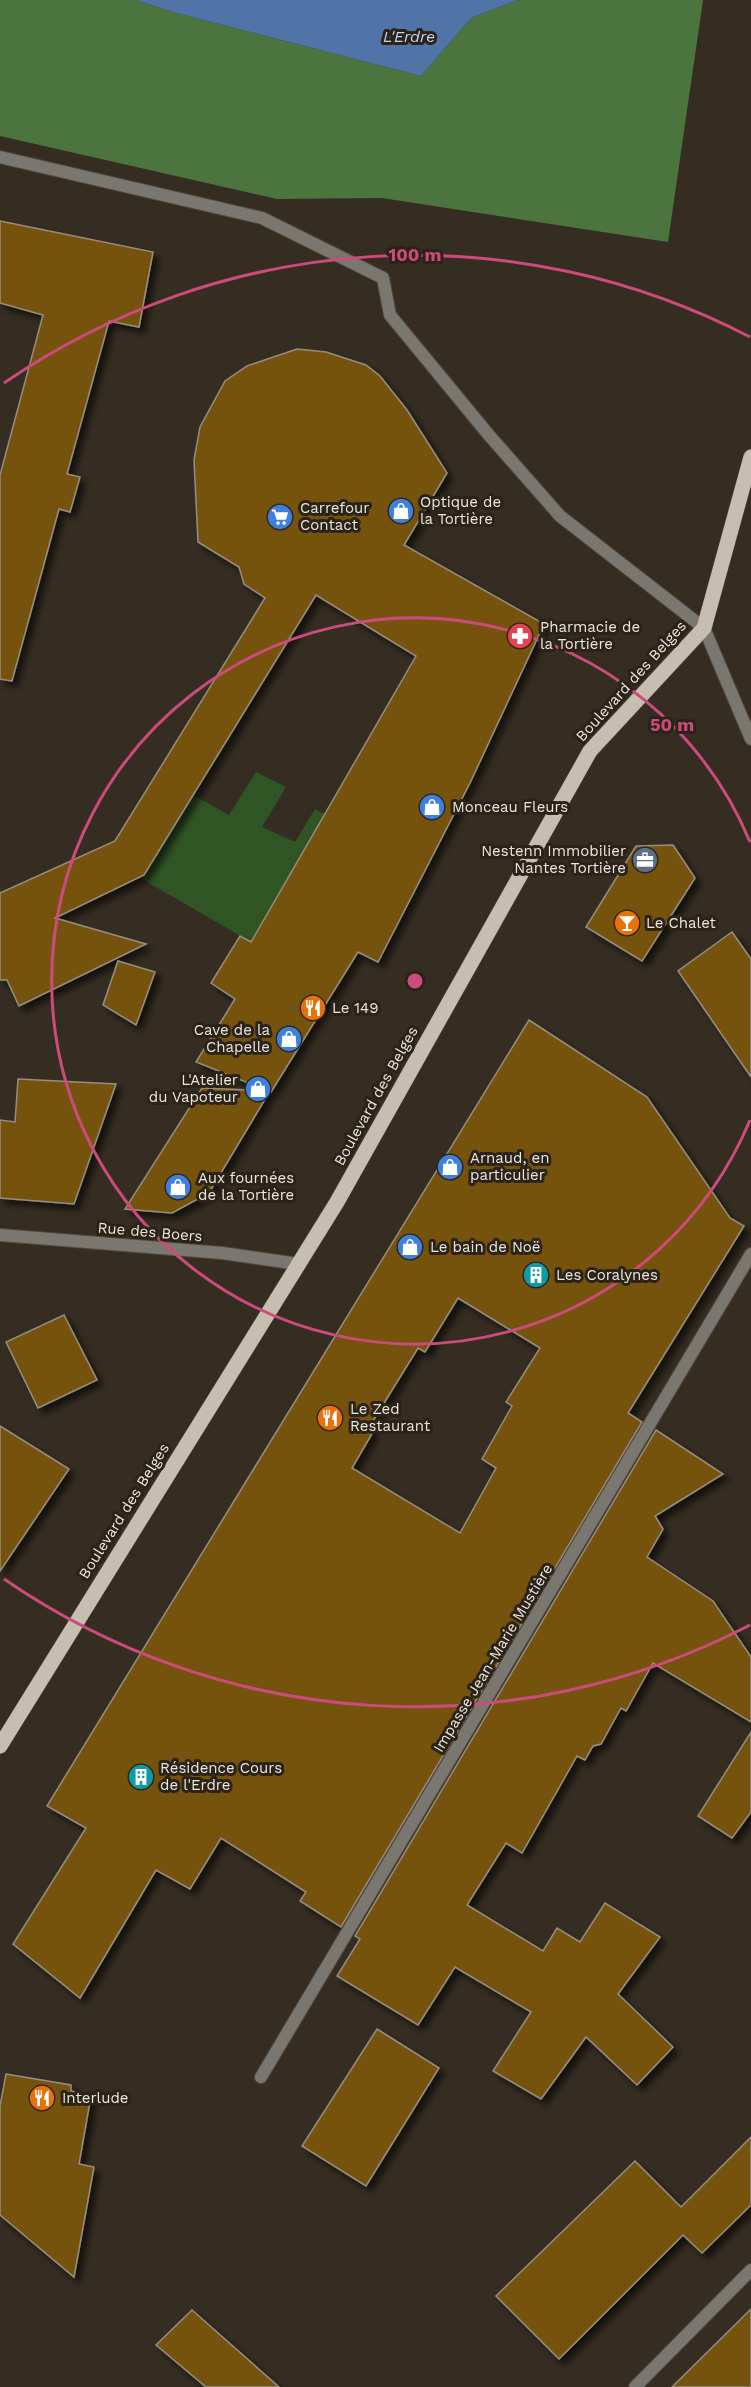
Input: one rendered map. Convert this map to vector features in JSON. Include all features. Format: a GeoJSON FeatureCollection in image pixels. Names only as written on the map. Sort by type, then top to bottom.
{"type":"FeatureCollection","features":[{"type":"Feature","properties":{"kind":"main road","name":"Boulevard des Belges"},"geometry":{"type":"LineString","coordinates":[[0,1746],[355,1171],[590,751],[704,628],[751,457]]}},
{"type":"Feature","properties":{"kind":"street"},"geometry":{"type":"LineString","coordinates":[[0,157],[262,218],[383,278],[390,315],[560,516],[704,628],[751,739]]}},
{"type":"Feature","properties":{"kind":"street","name":"Rue des Boers"},"geometry":{"type":"LineString","coordinates":[[0,1235],[222,1253],[298,1264]]}},
{"type":"Feature","properties":{"kind":"street","name":"Impasse Jean-Marie Mustière"},"geometry":{"type":"LineString","coordinates":[[261,2077],[751,1254]]}},
{"type":"Feature","properties":{"kind":"street"},"geometry":{"type":"LineString","coordinates":[[635,2387],[751,2270]]}},
{"type":"Feature","properties":{"kind":"green space"},"geometry":{"type":"Polygon","coordinates":[[[0,0],[136,0],[176,13],[421,76],[471,18],[518,0],[703,0],[668,242],[382,198],[277,199],[0,136],[0,0]]]}},
{"type":"Feature","properties":{"kind":"green space"},"geometry":{"type":"Polygon","coordinates":[[[256,772],[286,787],[262,827],[295,842],[315,809],[325,814],[251,942],[142,879],[193,795],[229,815],[256,772]]]}},
{"type":"Feature","properties":{"kind":"water","name":"L'Erdre"},"geometry":{"type":"Polygon","coordinates":[[[136,0],[518,0],[471,18],[421,76],[176,13],[136,0]]]}},
{"type":"Feature","properties":{"kind":"building"},"geometry":{"type":"Polygon","coordinates":[[[0,221],[153,252],[139,327],[109,321],[67,474],[80,477],[70,512],[59,509],[12,681],[0,679],[0,475],[43,315],[0,303],[0,221]]]}},
{"type":"Feature","properties":{"kind":"building"},"geometry":{"type":"Polygon","coordinates":[[[297,349],[326,352],[366,365],[380,376],[407,410],[447,473],[404,545],[544,624],[470,783],[378,962],[358,952],[271,1092],[196,1062],[235,999],[211,983],[240,936],[251,942],[416,656],[316,595],[144,875],[55,918],[146,944],[19,1006],[7,980],[0,980],[0,893],[115,841],[265,598],[244,584],[239,567],[198,542],[194,460],[200,427],[225,381],[247,366],[297,349]]]}},
{"type":"Feature","properties":{"kind":"building"},"geometry":{"type":"Polygon","coordinates":[[[673,845],[695,878],[642,961],[586,927],[636,846],[673,845]]]}},
{"type":"Feature","properties":{"kind":"building"},"geometry":{"type":"Polygon","coordinates":[[[732,932],[751,959],[751,1077],[678,971],[732,932]]]}},
{"type":"Feature","properties":{"kind":"building"},"geometry":{"type":"Polygon","coordinates":[[[118,961],[155,972],[136,1025],[103,1005],[118,961]]]}},
{"type":"Feature","properties":{"kind":"building"},"geometry":{"type":"Polygon","coordinates":[[[529,1020],[647,1097],[730,1218],[744,1226],[628,1413],[642,1422],[341,1927],[300,1901],[306,1892],[221,1838],[190,1889],[156,1870],[80,1998],[13,1944],[86,1828],[47,1806],[529,1020]],[[458,1298],[425,1352],[418,1348],[368,1429],[373,1432],[352,1468],[460,1533],[496,1468],[482,1459],[512,1406],[506,1402],[540,1348],[458,1298]]]}},
{"type":"Feature","properties":{"kind":"building"},"geometry":{"type":"Polygon","coordinates":[[[18,1079],[116,1084],[74,1204],[0,1198],[0,1120],[15,1122],[18,1079]]]}},
{"type":"Feature","properties":{"kind":"building"},"geometry":{"type":"Polygon","coordinates":[[[202,1088],[270,1091],[209,1193],[172,1213],[125,1209],[202,1088]]]}},
{"type":"Feature","properties":{"kind":"building"},"geometry":{"type":"Polygon","coordinates":[[[64,1315],[97,1380],[38,1408],[6,1342],[64,1315]]]}},
{"type":"Feature","properties":{"kind":"building"},"geometry":{"type":"Polygon","coordinates":[[[0,1426],[69,1469],[0,1571],[0,1426]]]}},
{"type":"Feature","properties":{"kind":"building"},"geometry":{"type":"Polygon","coordinates":[[[656,1430],[723,1474],[655,1516],[663,1529],[647,1557],[713,1601],[751,1657],[751,1722],[653,1663],[626,1711],[621,1708],[601,1744],[593,1746],[585,1760],[577,1756],[522,1853],[506,1843],[467,1905],[543,1951],[557,1928],[580,1942],[605,1903],[660,1937],[618,1994],[673,2047],[637,2085],[586,2037],[541,2099],[493,2071],[531,2012],[455,1967],[418,2025],[337,1976],[360,1939],[355,1936],[656,1430]]]}},
{"type":"Feature","properties":{"kind":"building"},"geometry":{"type":"Polygon","coordinates":[[[751,1732],[751,1812],[732,1838],[698,1816],[751,1732]]]}},
{"type":"Feature","properties":{"kind":"building"},"geometry":{"type":"Polygon","coordinates":[[[377,2029],[439,2068],[366,2186],[302,2146],[377,2029]]]}},
{"type":"Feature","properties":{"kind":"building"},"geometry":{"type":"Polygon","coordinates":[[[6,2074],[71,2085],[71,2091],[91,2096],[79,2164],[94,2167],[74,2277],[0,2215],[0,2106],[6,2074]]]}},
{"type":"Feature","properties":{"kind":"building"},"geometry":{"type":"Polygon","coordinates":[[[751,2137],[751,2205],[702,2253],[683,2235],[559,2359],[496,2296],[635,2161],[681,2207],[751,2137]]]}},
{"type":"Feature","properties":{"kind":"building"},"geometry":{"type":"Polygon","coordinates":[[[751,2309],[751,2387],[672,2387],[751,2309]]]}},
{"type":"Feature","properties":{"kind":"building"},"geometry":{"type":"Polygon","coordinates":[[[192,2310],[279,2387],[206,2387],[156,2345],[192,2310]]]}},
{"type":"Feature","properties":{"kind":"place","name":"Optique de la Tortière"},"geometry":{"type":"Point","coordinates":[401,511]}},
{"type":"Feature","properties":{"kind":"place","name":"Carrefour Contact"},"geometry":{"type":"Point","coordinates":[280,517]}},
{"type":"Feature","properties":{"kind":"place","name":"Pharmacie de la Tortière"},"geometry":{"type":"Point","coordinates":[520,636]}},
{"type":"Feature","properties":{"kind":"place","name":"Monceau Fleurs"},"geometry":{"type":"Point","coordinates":[432,807]}},
{"type":"Feature","properties":{"kind":"place","name":"Nestenn Immobilier Nantes Tortière"},"geometry":{"type":"Point","coordinates":[645,860]}},
{"type":"Feature","properties":{"kind":"place","name":"Le Chalet"},"geometry":{"type":"Point","coordinates":[627,923]}},
{"type":"Feature","properties":{"kind":"place","name":"Le 149"},"geometry":{"type":"Point","coordinates":[313,1008]}},
{"type":"Feature","properties":{"kind":"place","name":"Cave de la Chapelle"},"geometry":{"type":"Point","coordinates":[289,1039]}},
{"type":"Feature","properties":{"kind":"place","name":"L'Atelier du Vapoteur"},"geometry":{"type":"Point","coordinates":[258,1089]}},
{"type":"Feature","properties":{"kind":"place","name":"Arnaud, en particulier"},"geometry":{"type":"Point","coordinates":[450,1167]}},
{"type":"Feature","properties":{"kind":"place","name":"Aux fournées de la Tortière"},"geometry":{"type":"Point","coordinates":[178,1187]}},
{"type":"Feature","properties":{"kind":"place","name":"Le bain de Noë"},"geometry":{"type":"Point","coordinates":[410,1247]}},
{"type":"Feature","properties":{"kind":"place","name":"Les Coralynes"},"geometry":{"type":"Point","coordinates":[536,1275]}},
{"type":"Feature","properties":{"kind":"place","name":"Le Zed Restaurant"},"geometry":{"type":"Point","coordinates":[330,1418]}},
{"type":"Feature","properties":{"kind":"place","name":"Résidence Cours de l'Erdre"},"geometry":{"type":"Point","coordinates":[141,1777]}},
{"type":"Feature","properties":{"kind":"place","name":"Interlude"},"geometry":{"type":"Point","coordinates":[42,2098]}}]}
